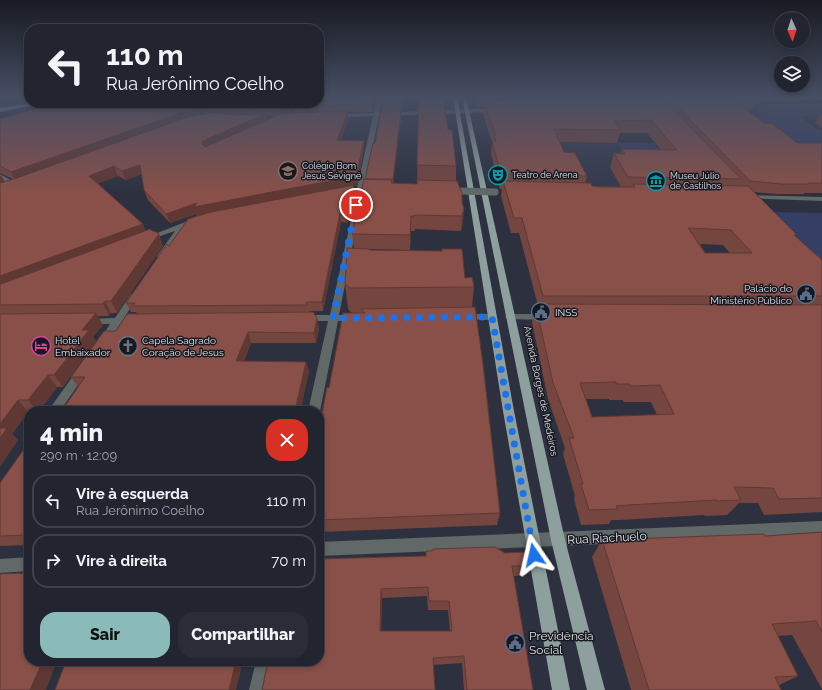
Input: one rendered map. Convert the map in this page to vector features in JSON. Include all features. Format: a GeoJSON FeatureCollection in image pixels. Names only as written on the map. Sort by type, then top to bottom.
{"type":"FeatureCollection","features":[{"type":"Feature","properties":{"kind":"main road"},"geometry":{"type":"LineString","coordinates":[[461,129],[473,193],[492,317],[532,541],[561,690]]}},
{"type":"Feature","properties":{"kind":"main road","name":"Avenida Borges de Medeiros"},"geometry":{"type":"LineString","coordinates":[[472,129],[558,540],[596,690]]}},
{"type":"Feature","properties":{"kind":"street"},"geometry":{"type":"LineString","coordinates":[[315,406],[359,189],[373,129]]}},
{"type":"Feature","properties":{"kind":"street"},"geometry":{"type":"LineString","coordinates":[[0,176],[15,183]]}},
{"type":"Feature","properties":{"kind":"street"},"geometry":{"type":"LineString","coordinates":[[3,188],[15,183],[24,183]]}},
{"type":"Feature","properties":{"kind":"street"},"geometry":{"type":"LineString","coordinates":[[335,192],[359,189],[383,190]]}},
{"type":"Feature","properties":{"kind":"street"},"geometry":{"type":"LineString","coordinates":[[453,191],[499,192]]}},
{"type":"Feature","properties":{"kind":"street"},"geometry":{"type":"LineString","coordinates":[[743,197],[822,198]]}},
{"type":"Feature","properties":{"kind":"street"},"geometry":{"type":"LineString","coordinates":[[135,243],[183,225],[204,219]]}},
{"type":"Feature","properties":{"kind":"street"},"geometry":{"type":"LineString","coordinates":[[157,263],[183,225]]}},
{"type":"Feature","properties":{"kind":"street"},"geometry":{"type":"LineString","coordinates":[[96,352],[139,289]]}},
{"type":"Feature","properties":{"kind":"street"},"geometry":{"type":"LineString","coordinates":[[455,317],[492,317]]}},
{"type":"Feature","properties":{"kind":"street"},"geometry":{"type":"LineString","coordinates":[[510,317],[557,317]]}},
{"type":"Feature","properties":{"kind":"street"},"geometry":{"type":"LineString","coordinates":[[293,318],[363,318]]}},
{"type":"Feature","properties":{"kind":"street"},"geometry":{"type":"LineString","coordinates":[[78,321],[142,320]]}},
{"type":"Feature","properties":{"kind":"street"},"geometry":{"type":"LineString","coordinates":[[58,406],[87,364]]}},
{"type":"Feature","properties":{"kind":"street","name":"Rua Riachuelo"},"geometry":{"type":"LineString","coordinates":[[324,549],[822,528]]}},
{"type":"Feature","properties":{"kind":"street"},"geometry":{"type":"LineString","coordinates":[[0,566],[24,564]]}},
{"type":"Feature","properties":{"kind":"street"},"geometry":{"type":"LineString","coordinates":[[258,690],[263,666]]}},
{"type":"Feature","properties":{"kind":"shaded area"},"geometry":{"type":"Polygon","coordinates":[[[761,129],[822,130],[822,152],[798,152],[761,129]]]}},
{"type":"Feature","properties":{"kind":"shaded area"},"geometry":{"type":"Polygon","coordinates":[[[539,142],[617,143],[649,187],[555,186],[539,142]]]}},
{"type":"Feature","properties":{"kind":"shaded area"},"geometry":{"type":"Polygon","coordinates":[[[617,143],[654,143],[676,170],[631,163],[617,143]]]}},
{"type":"Feature","properties":{"kind":"shaded area"},"geometry":{"type":"Polygon","coordinates":[[[772,212],[822,213],[822,263],[772,212]]]}},
{"type":"Feature","properties":{"kind":"building"},"geometry":{"type":"Polygon","coordinates":[[[0,129],[134,129],[11,172],[0,166],[0,129]]]}},
{"type":"Feature","properties":{"kind":"building"},"geometry":{"type":"Polygon","coordinates":[[[154,129],[230,129],[203,141],[202,144],[205,147],[246,129],[341,129],[337,140],[364,141],[356,176],[194,207],[197,203],[166,214],[144,190],[140,165],[122,171],[114,166],[89,176],[143,224],[0,276],[0,183],[154,129]]]}},
{"type":"Feature","properties":{"kind":"building"},"geometry":{"type":"Polygon","coordinates":[[[378,129],[399,129],[393,179],[365,179],[373,143],[375,143],[378,129]]]}},
{"type":"Feature","properties":{"kind":"building"},"geometry":{"type":"Polygon","coordinates":[[[418,129],[452,130],[456,166],[417,165],[418,129]]]}},
{"type":"Feature","properties":{"kind":"building"},"geometry":{"type":"Polygon","coordinates":[[[494,129],[554,129],[564,152],[575,153],[587,176],[501,174],[492,141],[496,141],[494,135],[496,135],[494,129]]]}},
{"type":"Feature","properties":{"kind":"building"},"geometry":{"type":"Polygon","coordinates":[[[567,129],[620,129],[621,130],[567,129]]]}},
{"type":"Feature","properties":{"kind":"building"},"geometry":{"type":"Polygon","coordinates":[[[659,129],[692,129],[741,179],[628,177],[614,153],[625,154],[622,149],[677,150],[659,129]]]}},
{"type":"Feature","properties":{"kind":"building"},"geometry":{"type":"Polygon","coordinates":[[[699,129],[780,129],[797,143],[822,143],[822,183],[782,184],[750,181],[699,129]]]}},
{"type":"Feature","properties":{"kind":"building"},"geometry":{"type":"Polygon","coordinates":[[[364,179],[392,180],[391,183],[417,184],[417,180],[457,181],[462,193],[462,203],[464,208],[462,216],[411,216],[410,235],[352,234],[364,179]]]}},
{"type":"Feature","properties":{"kind":"building"},"geometry":{"type":"Polygon","coordinates":[[[503,181],[591,183],[592,186],[601,187],[635,187],[633,184],[748,186],[796,234],[794,235],[822,260],[822,296],[543,296],[522,218],[514,218],[503,181]],[[688,228],[705,253],[752,253],[731,230],[688,228]]]}},
{"type":"Feature","properties":{"kind":"building"},"geometry":{"type":"Polygon","coordinates":[[[354,185],[347,214],[340,213],[322,302],[306,302],[307,305],[133,306],[135,303],[126,303],[167,244],[169,246],[188,219],[211,212],[354,185]]]}},
{"type":"Feature","properties":{"kind":"building"},"geometry":{"type":"Polygon","coordinates":[[[150,229],[159,234],[111,301],[105,301],[103,304],[0,305],[1,284],[150,229]]]}},
{"type":"Feature","properties":{"kind":"building"},"geometry":{"type":"Polygon","coordinates":[[[347,248],[369,250],[442,251],[442,249],[462,249],[465,278],[472,277],[474,287],[350,288],[345,284],[347,248]]]}},
{"type":"Feature","properties":{"kind":"building"},"geometry":{"type":"Polygon","coordinates":[[[546,304],[822,305],[822,498],[779,499],[773,488],[734,487],[741,500],[628,505],[616,506],[618,509],[589,510],[569,438],[574,438],[553,383],[536,306],[546,306],[546,304]],[[616,382],[580,383],[592,417],[674,414],[660,385],[631,386],[630,384],[616,384],[616,382]]]}},
{"type":"Feature","properties":{"kind":"building"},"geometry":{"type":"Polygon","coordinates":[[[475,307],[500,513],[324,520],[323,406],[327,387],[329,388],[343,313],[365,313],[361,309],[475,307]]]}},
{"type":"Feature","properties":{"kind":"building"},"geometry":{"type":"Polygon","coordinates":[[[313,312],[317,318],[314,333],[248,332],[236,361],[306,362],[296,406],[65,406],[85,377],[71,377],[104,331],[116,331],[127,314],[313,312]]]}},
{"type":"Feature","properties":{"kind":"building"},"geometry":{"type":"Polygon","coordinates":[[[96,313],[82,330],[89,330],[54,375],[48,375],[28,400],[18,400],[0,424],[0,314],[96,313]]]}},
{"type":"Feature","properties":{"kind":"building"},"geometry":{"type":"Polygon","coordinates":[[[0,428],[7,428],[0,438],[0,428]]]}},
{"type":"Feature","properties":{"kind":"building"},"geometry":{"type":"Polygon","coordinates":[[[24,449],[24,535],[0,536],[0,483],[24,449]]]}},
{"type":"Feature","properties":{"kind":"building"},"geometry":{"type":"Polygon","coordinates":[[[822,532],[822,632],[816,621],[772,624],[798,676],[775,677],[781,690],[649,690],[602,540],[764,534],[765,536],[822,532]]]}},
{"type":"Feature","properties":{"kind":"building"},"geometry":{"type":"Polygon","coordinates":[[[495,547],[505,553],[527,552],[530,566],[512,566],[533,690],[467,690],[464,656],[433,658],[435,690],[262,690],[267,666],[324,666],[324,559],[426,556],[426,551],[432,551],[433,549],[495,547]],[[428,587],[381,589],[380,631],[452,631],[449,601],[429,601],[428,587]]]}},
{"type":"Feature","properties":{"kind":"building"},"geometry":{"type":"Polygon","coordinates":[[[24,573],[24,666],[41,666],[30,690],[0,690],[0,574],[24,573]]]}},
{"type":"Feature","properties":{"kind":"building"},"geometry":{"type":"Polygon","coordinates":[[[64,666],[235,666],[229,690],[55,690],[64,666]]]}},
{"type":"Feature","properties":{"kind":"place","name":"Colégio Bom Jesus Sévigné"},"geometry":{"type":"Point","coordinates":[288,171]}},
{"type":"Feature","properties":{"kind":"place","name":"Teatro de Arena"},"geometry":{"type":"Point","coordinates":[498,175]}},
{"type":"Feature","properties":{"kind":"place","name":"Museu Júlio de Castilhos"},"geometry":{"type":"Point","coordinates":[656,181]}},
{"type":"Feature","properties":{"kind":"place","name":"Palácio do Ministério Público"},"geometry":{"type":"Point","coordinates":[806,294]}},
{"type":"Feature","properties":{"kind":"place","name":"INSS"},"geometry":{"type":"Point","coordinates":[541,312]}},
{"type":"Feature","properties":{"kind":"place","name":"Hotel Embaixador"},"geometry":{"type":"Point","coordinates":[41,346]}},
{"type":"Feature","properties":{"kind":"place","name":"Capela Sagrado Coração de Jesus"},"geometry":{"type":"Point","coordinates":[128,346]}},
{"type":"Feature","properties":{"kind":"place","name":"Previdência Social"},"geometry":{"type":"Point","coordinates":[515,643]}},
{"type":"Feature","properties":{"kind":"route"},"geometry":{"type":"LineString","coordinates":[[356,205],[333,318],[492,317],[534,555]]}}]}
